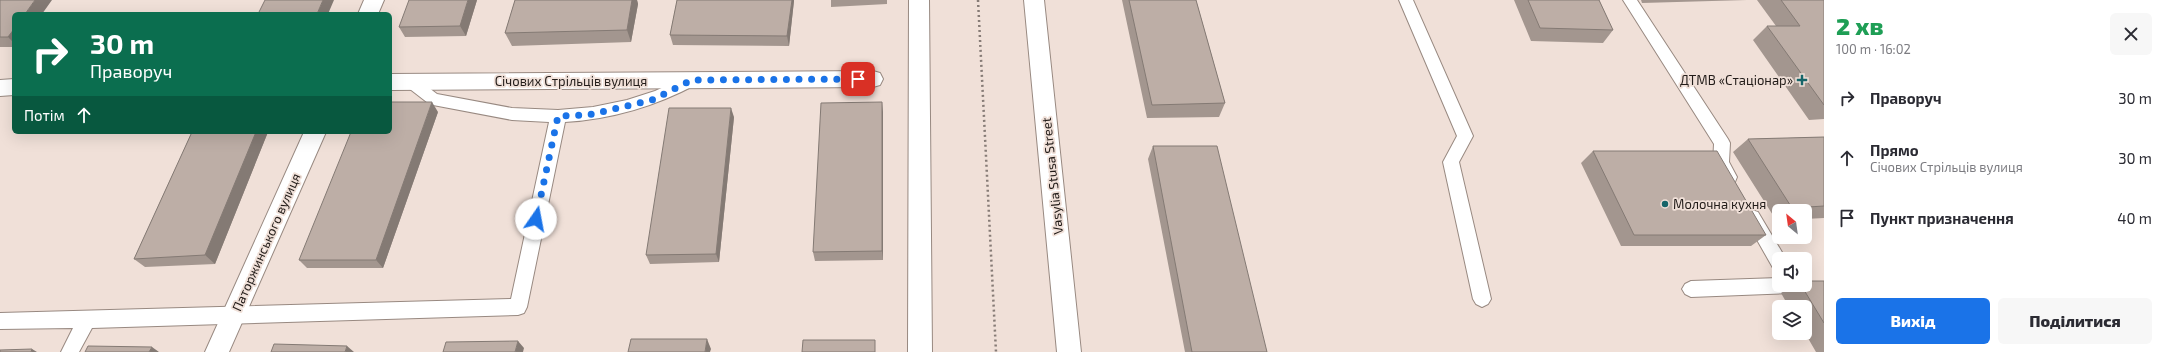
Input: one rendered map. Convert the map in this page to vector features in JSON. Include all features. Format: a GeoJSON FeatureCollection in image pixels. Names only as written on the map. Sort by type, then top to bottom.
{"type":"FeatureCollection","features":[{"type":"Feature","properties":{"kind":"street"},"geometry":{"type":"LineString","coordinates":[[369,12],[374,0]]}},
{"type":"Feature","properties":{"kind":"street"},"geometry":{"type":"LineString","coordinates":[[918,0],[920,352]]}},
{"type":"Feature","properties":{"kind":"street","name":"Vasylia Stusa Street"},"geometry":{"type":"LineString","coordinates":[[1034,0],[1069,352]]}},
{"type":"Feature","properties":{"kind":"street","name":"Січових Стрільців вулиця"},"geometry":{"type":"LineString","coordinates":[[392,82],[873,79]]}},
{"type":"Feature","properties":{"kind":"street"},"geometry":{"type":"LineString","coordinates":[[0,88],[12,87]]}},
{"type":"Feature","properties":{"kind":"street","name":"Паторжинського вулиця"},"geometry":{"type":"LineString","coordinates":[[217,352],[314,134]]}},
{"type":"Feature","properties":{"kind":"lane"},"geometry":{"type":"LineString","coordinates":[[1406,0],[1465,136],[1451,162],[1482,299]]}},
{"type":"Feature","properties":{"kind":"lane"},"geometry":{"type":"LineString","coordinates":[[1630,0],[1722,143],[1721,163],[1773,252]]}},
{"type":"Feature","properties":{"kind":"lane"},"geometry":{"type":"LineString","coordinates":[[411,82],[433,99],[512,114],[558,116],[588,115],[652,100],[692,80]]}},
{"type":"Feature","properties":{"kind":"lane"},"geometry":{"type":"LineString","coordinates":[[0,321],[86,320],[518,307],[558,116]]}},
{"type":"Feature","properties":{"kind":"lane"},"geometry":{"type":"LineString","coordinates":[[1691,289],[1772,286]]}},
{"type":"Feature","properties":{"kind":"lane"},"geometry":{"type":"LineString","coordinates":[[70,352],[86,320]]}},
{"type":"Feature","properties":{"kind":"path"},"geometry":{"type":"LineString","coordinates":[[978,0],[996,352]]}},
{"type":"Feature","properties":{"kind":"building"},"geometry":{"type":"Polygon","coordinates":[[[0,0],[35,0],[26,12],[12,12],[12,32],[8,37],[0,37],[0,0]]]}},
{"type":"Feature","properties":{"kind":"building"},"geometry":{"type":"Polygon","coordinates":[[[265,0],[323,0],[318,12],[259,12],[265,0]]]}},
{"type":"Feature","properties":{"kind":"building"},"geometry":{"type":"Polygon","coordinates":[[[409,0],[468,0],[460,26],[399,27],[409,0]]]}},
{"type":"Feature","properties":{"kind":"building"},"geometry":{"type":"Polygon","coordinates":[[[515,0],[632,0],[627,30],[505,33],[515,0]]]}},
{"type":"Feature","properties":{"kind":"building"},"geometry":{"type":"Polygon","coordinates":[[[677,0],[792,0],[787,36],[670,35],[677,0]]]}},
{"type":"Feature","properties":{"kind":"building"},"geometry":{"type":"Polygon","coordinates":[[[1129,0],[1196,0],[1225,103],[1152,105],[1129,0]]]}},
{"type":"Feature","properties":{"kind":"building"},"geometry":{"type":"Polygon","coordinates":[[[1528,0],[1599,0],[1613,30],[1540,28],[1528,0]]]}},
{"type":"Feature","properties":{"kind":"building"},"geometry":{"type":"Polygon","coordinates":[[[1781,0],[1824,0],[1824,105],[1767,26],[1800,26],[1781,0]]]}},
{"type":"Feature","properties":{"kind":"building"},"geometry":{"type":"Polygon","coordinates":[[[392,102],[432,102],[376,260],[299,260],[350,134],[392,134],[392,102]]]}},
{"type":"Feature","properties":{"kind":"building"},"geometry":{"type":"Polygon","coordinates":[[[882,102],[882,251],[813,252],[821,103],[882,102]]]}},
{"type":"Feature","properties":{"kind":"building"},"geometry":{"type":"Polygon","coordinates":[[[669,108],[731,108],[716,254],[646,255],[669,108]]]}},
{"type":"Feature","properties":{"kind":"building"},"geometry":{"type":"Polygon","coordinates":[[[191,134],[255,134],[205,255],[134,259],[191,134]]]}},
{"type":"Feature","properties":{"kind":"building"},"geometry":{"type":"Polygon","coordinates":[[[1824,137],[1824,206],[1812,207],[1812,204],[1789,204],[1748,139],[1824,137]]]}},
{"type":"Feature","properties":{"kind":"building"},"geometry":{"type":"Polygon","coordinates":[[[1153,146],[1217,146],[1267,352],[1192,352],[1153,146]]]}},
{"type":"Feature","properties":{"kind":"building","name":"Молочна кухня"},"geometry":{"type":"Polygon","coordinates":[[[1593,151],[1717,151],[1766,235],[1634,235],[1593,151]]]}},
{"type":"Feature","properties":{"kind":"building"},"geometry":{"type":"Polygon","coordinates":[[[1812,281],[1824,281],[1824,323],[1812,303],[1812,300],[1810,300],[1805,292],[1812,292],[1812,281]]]}},
{"type":"Feature","properties":{"kind":"building"},"geometry":{"type":"Polygon","coordinates":[[[631,339],[707,339],[705,352],[628,352],[631,339]]]}},
{"type":"Feature","properties":{"kind":"building"},"geometry":{"type":"Polygon","coordinates":[[[803,340],[875,340],[875,352],[802,352],[803,340]]]}},
{"type":"Feature","properties":{"kind":"building"},"geometry":{"type":"Polygon","coordinates":[[[518,341],[515,352],[443,352],[446,342],[518,341]]]}},
{"type":"Feature","properties":{"kind":"building"},"geometry":{"type":"Polygon","coordinates":[[[274,344],[347,346],[345,352],[271,352],[274,344]]]}},
{"type":"Feature","properties":{"kind":"building"},"geometry":{"type":"Polygon","coordinates":[[[88,346],[152,347],[149,352],[85,352],[88,346]]]}},
{"type":"Feature","properties":{"kind":"building"},"geometry":{"type":"Polygon","coordinates":[[[32,349],[31,352],[0,352],[0,350],[32,349]]]}},
{"type":"Feature","properties":{"kind":"place","name":"ДТМВ «Стаціонар»"},"geometry":{"type":"Point","coordinates":[1802,80]}},
{"type":"Feature","properties":{"kind":"place","name":"Молочна кухня"},"geometry":{"type":"Point","coordinates":[1665,204]}},
{"type":"Feature","properties":{"kind":"route"},"geometry":{"type":"LineString","coordinates":[[536,219],[558,116],[588,115],[652,100],[675,90],[692,80],[858,79]]}}]}
